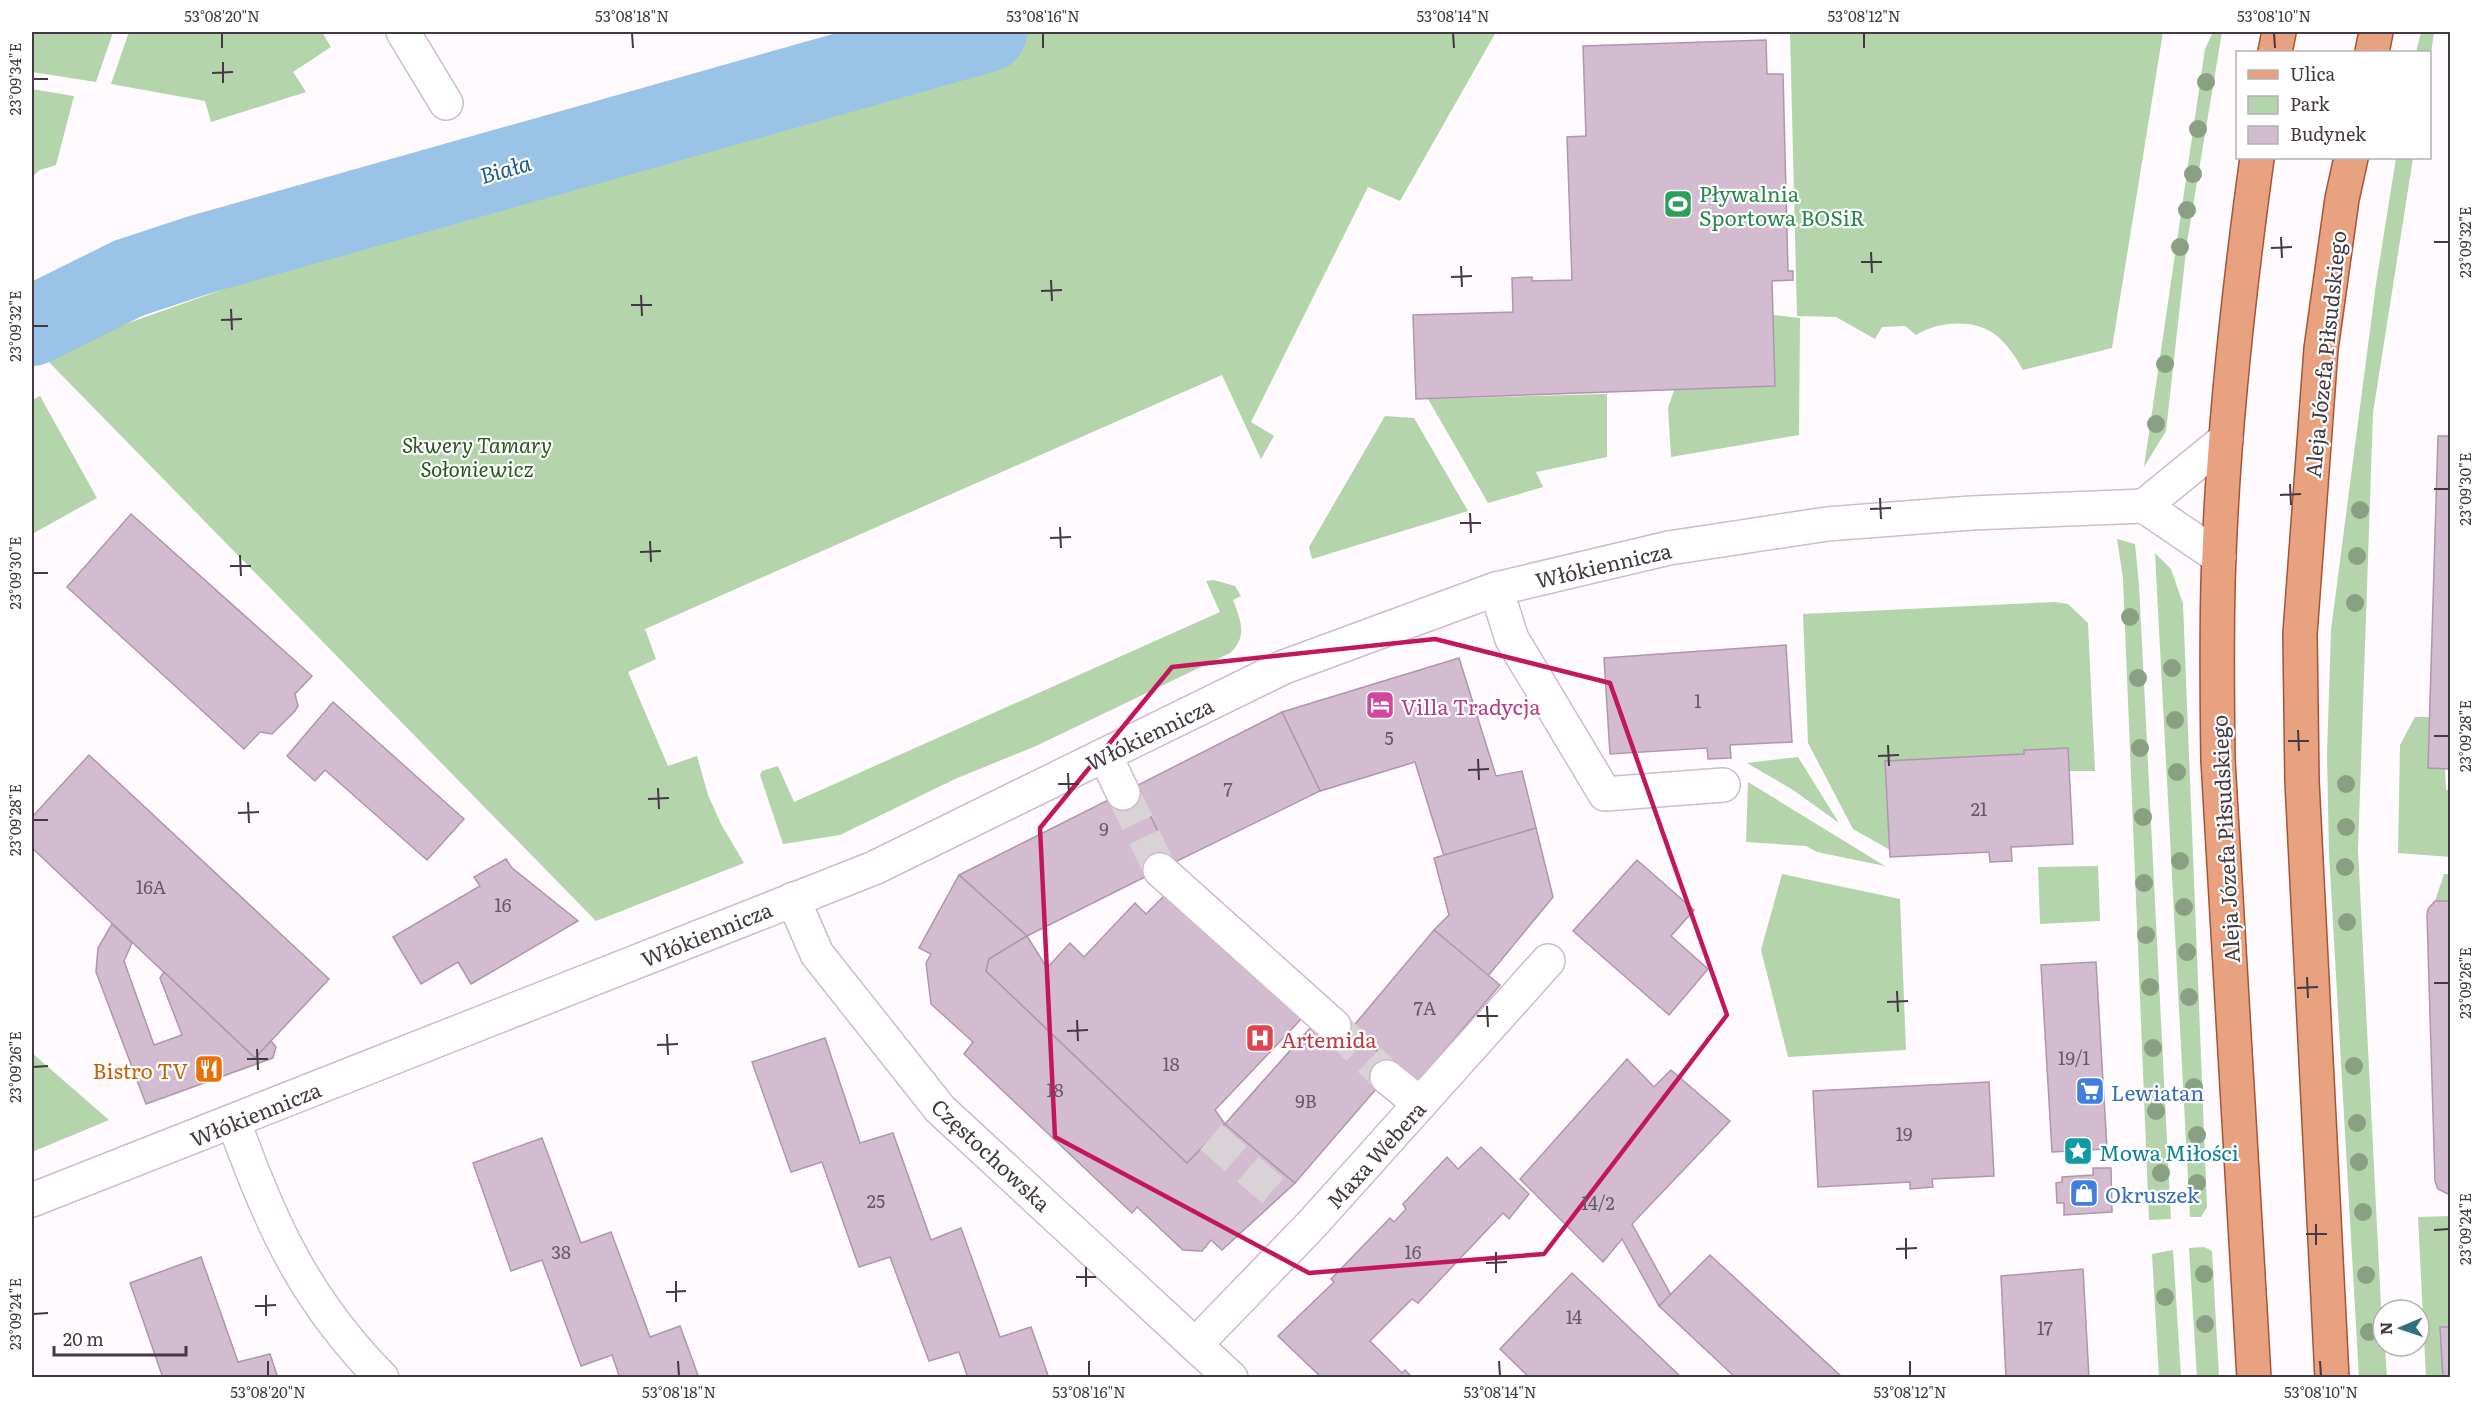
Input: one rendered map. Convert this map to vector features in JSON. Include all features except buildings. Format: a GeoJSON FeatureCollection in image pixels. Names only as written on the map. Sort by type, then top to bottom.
{"type":"FeatureCollection","features":[{"type":"Feature","properties":{"kind":"main road"},"geometry":{"type":"LineString","coordinates":[[2275,51],[2279,32]]}},
{"type":"Feature","properties":{"kind":"main road"},"geometry":{"type":"LineString","coordinates":[[2372,51],[2376,32]]}},
{"type":"Feature","properties":{"kind":"main road","name":"Aleja Józefa Piłsudskiego"},"geometry":{"type":"LineString","coordinates":[[2254,1377],[2218,760],[2219,556],[2226,440],[2242,264],[2257,159]]}},
{"type":"Feature","properties":{"kind":"main road","name":"Aleja Józefa Piłsudskiego"},"geometry":{"type":"LineString","coordinates":[[2332,1377],[2302,781],[2300,634],[2321,350],[2350,159]]}},
{"type":"Feature","properties":{"kind":"street"},"geometry":{"type":"LineString","coordinates":[[403,32],[446,104]]}},
{"type":"Feature","properties":{"kind":"street"},"geometry":{"type":"LineString","coordinates":[[2219,556],[2144,506],[2226,440]]}},
{"type":"Feature","properties":{"kind":"street","name":"Włókiennicza"},"geometry":{"type":"LineString","coordinates":[[32,1200],[874,868],[1284,667],[1496,589],[1669,548],[1827,524],[1971,513],[2144,506]]}},
{"type":"Feature","properties":{"kind":"street"},"geometry":{"type":"LineString","coordinates":[[1496,589],[1512,639],[1605,794],[1723,785]]}},
{"type":"Feature","properties":{"kind":"street"},"geometry":{"type":"LineString","coordinates":[[1105,754],[1123,793]]}},
{"type":"Feature","properties":{"kind":"street"},"geometry":{"type":"LineString","coordinates":[[1160,870],[1334,1026]]}},
{"type":"Feature","properties":{"kind":"street","name":"Częstochowska"},"geometry":{"type":"LineString","coordinates":[[793,899],[817,954],[940,1109],[1231,1377]]}},
{"type":"Feature","properties":{"kind":"street","name":"Maxa Webera"},"geometry":{"type":"LineString","coordinates":[[1196,1344],[1313,1223],[1548,961]]}},
{"type":"Feature","properties":{"kind":"street"},"geometry":{"type":"LineString","coordinates":[[1387,1077],[1420,1104]]}},
{"type":"Feature","properties":{"kind":"street"},"geometry":{"type":"LineString","coordinates":[[234,1122],[272,1221],[296,1269],[324,1311],[356,1352],[382,1377]]}},
{"type":"Feature","properties":{"kind":"highlighted area"},"geometry":{"type":"Polygon","coordinates":[[[1435,639],[1610,683],[1727,1015],[1544,1254],[1309,1273],[1055,1137],[1040,828],[1172,667],[1435,639]]]}},
{"type":"Feature","properties":{"kind":"green space"},"geometry":{"type":"Polygon","coordinates":[[[32,32],[113,32],[96,82],[32,72],[32,32]]]}},
{"type":"Feature","properties":{"kind":"green space"},"geometry":{"type":"Polygon","coordinates":[[[129,32],[322,32],[331,47],[293,72],[306,92],[211,122],[205,101],[111,84],[129,32]]]}},
{"type":"Feature","properties":{"kind":"green space","name":"Skwery Tamary Sołoniewicz"},"geometry":{"type":"Polygon","coordinates":[[[990,32],[1496,32],[1400,201],[1368,187],[1251,422],[1274,436],[1261,459],[1222,375],[645,629],[656,659],[628,672],[668,766],[697,756],[708,795],[721,824],[744,863],[596,921],[41,354],[772,95],[990,32]]]}},
{"type":"Feature","properties":{"kind":"green space"},"geometry":{"type":"Polygon","coordinates":[[[1790,32],[2163,32],[2112,348],[2023,370],[2002,341],[1993,333],[1975,325],[1944,325],[1916,335],[1905,326],[1882,327],[1875,339],[1836,317],[1797,316],[1790,32]]]}},
{"type":"Feature","properties":{"kind":"green space"},"geometry":{"type":"Polygon","coordinates":[[[2213,32],[2222,32],[2187,242],[2166,431],[2144,467],[2205,49],[2213,32]]]}},
{"type":"Feature","properties":{"kind":"green space"},"geometry":{"type":"Polygon","coordinates":[[[2421,32],[2434,32],[2431,53],[2431,51],[2416,51],[2421,32]]]}},
{"type":"Feature","properties":{"kind":"green space"},"geometry":{"type":"Polygon","coordinates":[[[32,89],[74,96],[56,165],[40,170],[32,177],[32,89]]]}},
{"type":"Feature","properties":{"kind":"green space"},"geometry":{"type":"Polygon","coordinates":[[[2396,159],[2413,159],[2373,413],[2358,850],[2381,1298],[2371,1298],[2371,1358],[2386,1358],[2387,1377],[2359,1378],[2329,853],[2327,754],[2331,630],[2376,284],[2396,159]]]}},
{"type":"Feature","properties":{"kind":"green space"},"geometry":{"type":"Polygon","coordinates":[[[1773,315],[1800,318],[1799,435],[1671,457],[1668,408],[1674,390],[1775,386],[1773,315]]]}},
{"type":"Feature","properties":{"kind":"green space"},"geometry":{"type":"Polygon","coordinates":[[[1607,394],[1607,457],[1536,472],[1543,487],[1488,503],[1428,399],[1607,394]]]}},
{"type":"Feature","properties":{"kind":"green space"},"geometry":{"type":"Polygon","coordinates":[[[40,396],[97,498],[32,534],[32,400],[40,396]]]}},
{"type":"Feature","properties":{"kind":"green space"},"geometry":{"type":"Polygon","coordinates":[[[1385,416],[1414,418],[1468,511],[1312,559],[1309,547],[1385,416]]]}},
{"type":"Feature","properties":{"kind":"green space"},"geometry":{"type":"Polygon","coordinates":[[[2117,539],[2135,544],[2139,585],[2171,1219],[2149,1220],[2123,578],[2117,539]]]}},
{"type":"Feature","properties":{"kind":"green space"},"geometry":{"type":"Polygon","coordinates":[[[2155,553],[2171,569],[2183,604],[2207,1207],[2201,1217],[2190,1217],[2155,553]]]}},
{"type":"Feature","properties":{"kind":"green space"},"geometry":{"type":"Polygon","coordinates":[[[1214,580],[1235,586],[1241,596],[1233,600],[1241,634],[1236,647],[1230,653],[1036,746],[955,779],[840,835],[783,844],[760,775],[762,771],[778,766],[794,802],[1220,612],[1206,581],[1214,580]]]}},
{"type":"Feature","properties":{"kind":"green space"},"geometry":{"type":"Polygon","coordinates":[[[2055,602],[2068,604],[2088,623],[2095,771],[2069,771],[2067,748],[2025,750],[2024,754],[1885,761],[1890,850],[1853,829],[1808,743],[1803,614],[2055,602]]]}},
{"type":"Feature","properties":{"kind":"green space"},"geometry":{"type":"Polygon","coordinates":[[[2415,717],[2429,717],[2428,768],[2445,769],[2446,790],[2450,790],[2450,857],[2398,853],[2400,745],[2415,717]]]}},
{"type":"Feature","properties":{"kind":"green space"},"geometry":{"type":"Polygon","coordinates":[[[1798,757],[1839,823],[1793,790],[1747,763],[1798,757]]]}},
{"type":"Feature","properties":{"kind":"green space"},"geometry":{"type":"Polygon","coordinates":[[[1748,782],[1885,866],[1817,852],[1806,846],[1746,842],[1748,782]]]}},
{"type":"Feature","properties":{"kind":"green space"},"geometry":{"type":"Polygon","coordinates":[[[2098,866],[2100,921],[2040,924],[2038,867],[2098,866]]]}},
{"type":"Feature","properties":{"kind":"green space"},"geometry":{"type":"Polygon","coordinates":[[[1782,874],[1900,899],[1906,1050],[1788,1057],[1761,950],[1782,874]]]}},
{"type":"Feature","properties":{"kind":"green space"},"geometry":{"type":"Polygon","coordinates":[[[2444,874],[2450,874],[2450,901],[2435,901],[2444,874]]]}},
{"type":"Feature","properties":{"kind":"green space"},"geometry":{"type":"Polygon","coordinates":[[[32,1053],[109,1120],[32,1152],[32,1053]]]}},
{"type":"Feature","properties":{"kind":"green space"},"geometry":{"type":"Polygon","coordinates":[[[2450,1216],[2450,1327],[2440,1328],[2443,1377],[2426,1377],[2425,1358],[2431,1358],[2431,1298],[2422,1298],[2418,1217],[2450,1216]]]}},
{"type":"Feature","properties":{"kind":"green space"},"geometry":{"type":"Polygon","coordinates":[[[2204,1247],[2212,1251],[2219,1377],[2197,1377],[2189,1248],[2204,1247]]]}},
{"type":"Feature","properties":{"kind":"green space"},"geometry":{"type":"Polygon","coordinates":[[[2173,1250],[2181,1377],[2159,1377],[2152,1254],[2173,1250]]]}},
{"type":"Feature","properties":{"kind":"waterway","name":"Biała"},"geometry":{"type":"LineString","coordinates":[[32,326],[129,278],[202,254],[987,32]]}},
{"type":"Feature","properties":{"kind":"tunnel"},"geometry":{"type":"LineString","coordinates":[[1123,793],[1160,870]]}},
{"type":"Feature","properties":{"kind":"tunnel"},"geometry":{"type":"LineString","coordinates":[[1334,1026],[1387,1077]]}},
{"type":"Feature","properties":{"kind":"tunnel"},"geometry":{"type":"LineString","coordinates":[[1211,1137],[1280,1197]]}},
{"type":"Feature","properties":{"kind":"place","name":"Pływalnia Sportowa BOSiR"},"geometry":{"type":"Point","coordinates":[1678,204]}},
{"type":"Feature","properties":{"kind":"place","name":"Villa Tradycja"},"geometry":{"type":"Point","coordinates":[1380,705]}},
{"type":"Feature","properties":{"kind":"place","name":"Artemida"},"geometry":{"type":"Point","coordinates":[1260,1038]}},
{"type":"Feature","properties":{"kind":"place","name":"Bistro TV"},"geometry":{"type":"Point","coordinates":[209,1069]}},
{"type":"Feature","properties":{"kind":"place","name":"Lewiatan"},"geometry":{"type":"Point","coordinates":[2090,1091]}},
{"type":"Feature","properties":{"kind":"place","name":"Mowa Miłości"},"geometry":{"type":"Point","coordinates":[2078,1151]}},
{"type":"Feature","properties":{"kind":"place","name":"Okruszek"},"geometry":{"type":"Point","coordinates":[2084,1193]}}]}
